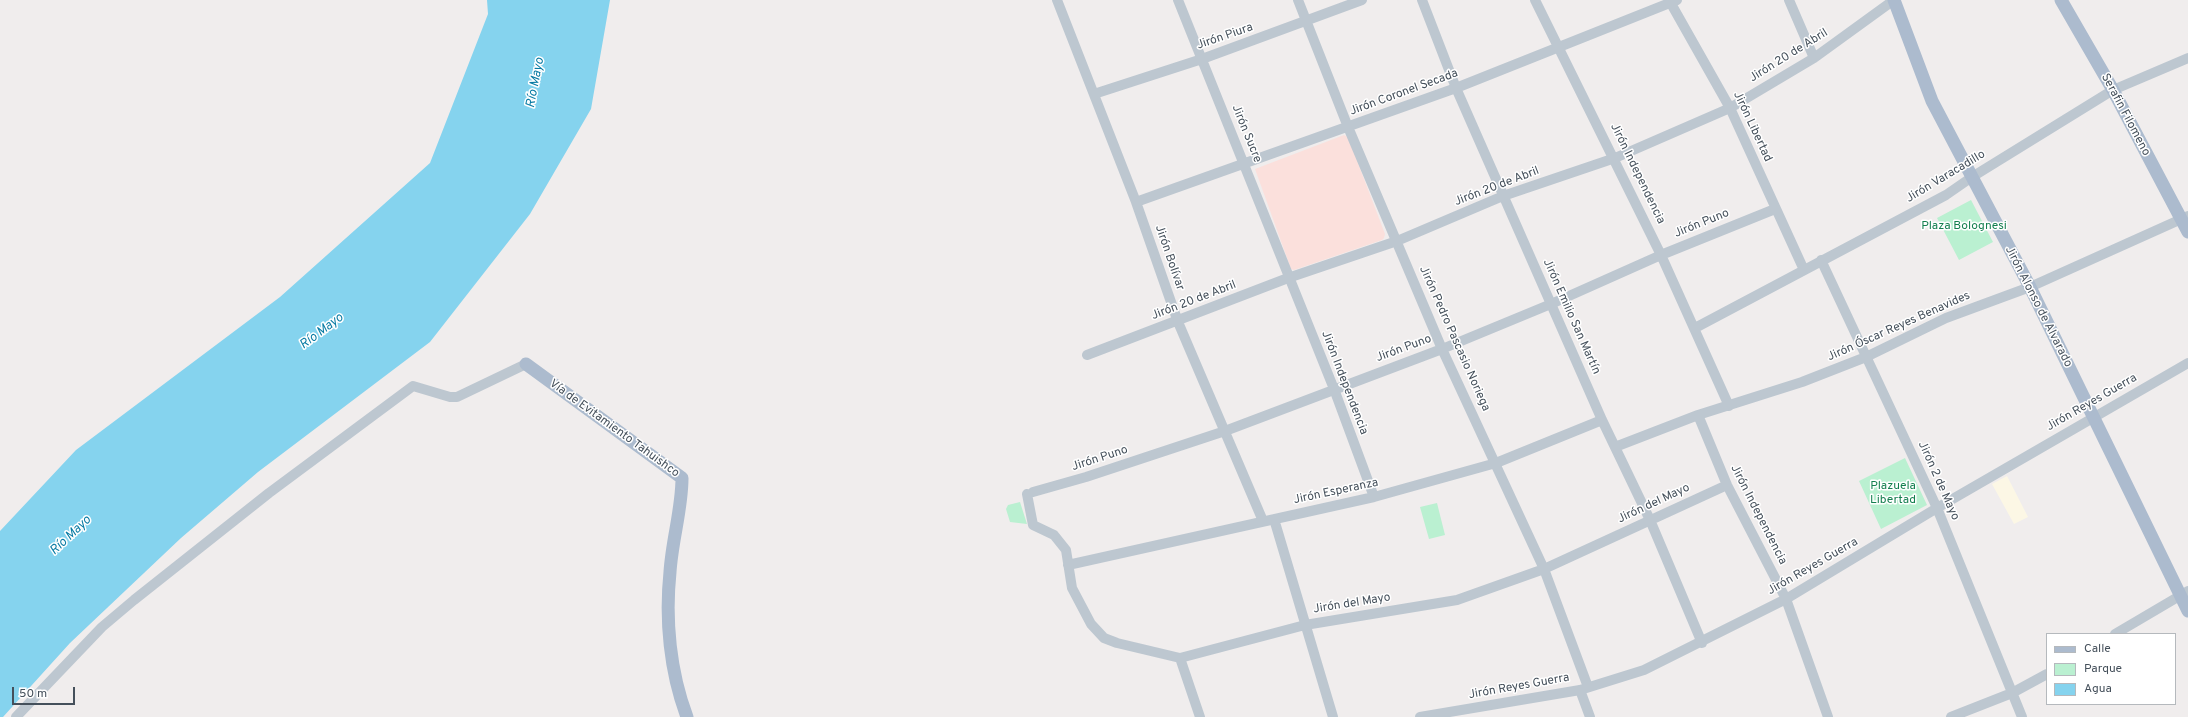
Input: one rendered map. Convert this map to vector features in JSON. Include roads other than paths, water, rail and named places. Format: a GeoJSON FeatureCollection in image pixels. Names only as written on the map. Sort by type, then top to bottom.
{"type":"FeatureCollection","features":[{"type":"Feature","properties":{"kind":"main road","name":"Jirón Alonso de Alvarado"},"geometry":{"type":"LineString","coordinates":[[1894,0],[1932,101],[2030,287],[2093,418],[2184,593],[2188,611]]}},
{"type":"Feature","properties":{"kind":"main road","name":"Serafin Filomeno"},"geometry":{"type":"LineString","coordinates":[[2061,0],[2185,218],[2188,232]]}},
{"type":"Feature","properties":{"kind":"main road","name":"Vía de Evitamiento Tahuishco"},"geometry":{"type":"LineString","coordinates":[[526,364],[682,478],[682,492],[670,572],[670,633],[677,691],[687,717]]}},
{"type":"Feature","properties":{"kind":"street","name":"Jirón Bolívar"},"geometry":{"type":"LineString","coordinates":[[1057,0],[1136,202],[1178,322],[1263,521]]}},
{"type":"Feature","properties":{"kind":"street","name":"Jirón Sucre"},"geometry":{"type":"LineString","coordinates":[[1178,0],[1244,163],[1288,278]]}},
{"type":"Feature","properties":{"kind":"street","name":"Jirón Pedro Pascasio Noriega"},"geometry":{"type":"LineString","coordinates":[[1298,0],[1348,127],[1442,349],[1544,569],[1584,688],[1590,717]]}},
{"type":"Feature","properties":{"kind":"street","name":"Jirón Piura"},"geometry":{"type":"LineString","coordinates":[[1094,94],[1202,59],[1307,22],[1362,0]]}},
{"type":"Feature","properties":{"kind":"street","name":"Jirón Emilio San Martín"},"geometry":{"type":"LineString","coordinates":[[1422,0],[1456,88],[1503,196],[1602,420],[1650,520],[1702,643]]}},
{"type":"Feature","properties":{"kind":"street","name":"Jirón Independencia"},"geometry":{"type":"LineString","coordinates":[[1535,0],[1615,158],[1695,328],[1729,406]]}},
{"type":"Feature","properties":{"kind":"street"},"geometry":{"type":"LineString","coordinates":[[1789,0],[1814,58]]}},
{"type":"Feature","properties":{"kind":"street","name":"Jirón 20 de Abril"},"geometry":{"type":"LineString","coordinates":[[1087,355],[1178,322],[1288,278],[1397,241],[1503,196],[1615,158],[1730,108],[1814,58],[1894,0]]}},
{"type":"Feature","properties":{"kind":"street","name":"Jirón Coronel Secada"},"geometry":{"type":"LineString","coordinates":[[1136,202],[1456,88],[1672,1]]}},
{"type":"Feature","properties":{"kind":"street","name":"Jirón Libertad"},"geometry":{"type":"LineString","coordinates":[[1672,1],[1730,108],[1804,270]]}},
{"type":"Feature","properties":{"kind":"street","name":"Jirón Varacadillo"},"geometry":{"type":"LineString","coordinates":[[1695,328],[1821,260],[1925,207],[2113,90],[2188,58]]}},
{"type":"Feature","properties":{"kind":"street","name":"Jirón Puno"},"geometry":{"type":"LineString","coordinates":[[1033,525],[1030,493],[1086,477],[1225,431],[1442,349],[1551,304],[1661,255],[1775,209]]}},
{"type":"Feature","properties":{"kind":"street","name":"Jirón Óscar Reyes Benavides"},"geometry":{"type":"LineString","coordinates":[[1615,447],[1698,415],[1802,382],[1866,357],[1946,318],[2030,287],[2185,218]]}},
{"type":"Feature","properties":{"kind":"street","name":"Jirón 2 de Mayo"},"geometry":{"type":"LineString","coordinates":[[1821,260],[1937,508],[2022,717]]}},
{"type":"Feature","properties":{"kind":"street","name":"Jirón Independencia"},"geometry":{"type":"LineString","coordinates":[[1288,278],[1334,389],[1374,497]]}},
{"type":"Feature","properties":{"kind":"street","name":"Jirón Reyes Guerra"},"geometry":{"type":"LineString","coordinates":[[1420,717],[1584,688],[1644,670],[1702,643],[1786,599],[1937,508],[2188,363]]}},
{"type":"Feature","properties":{"kind":"street"},"geometry":{"type":"LineString","coordinates":[[16,717],[102,627],[123,609],[269,492],[413,386],[450,397],[457,397],[526,364]]}},
{"type":"Feature","properties":{"kind":"street","name":"Jirón Independencia"},"geometry":{"type":"LineString","coordinates":[[1698,415],[1727,485],[1786,599],[1828,717]]}},
{"type":"Feature","properties":{"kind":"street","name":"Jirón Esperanza"},"geometry":{"type":"LineString","coordinates":[[1068,566],[1374,497],[1496,463],[1602,420]]}},
{"type":"Feature","properties":{"kind":"street","name":"Jirón del Mayo"},"geometry":{"type":"LineString","coordinates":[[1033,525],[1054,535],[1066,550],[1072,588],[1091,624],[1104,638],[1117,643],[1180,658],[1305,625],[1457,600],[1544,569],[1727,485]]}},
{"type":"Feature","properties":{"kind":"street"},"geometry":{"type":"LineString","coordinates":[[1712,492],[1733,497]]}},
{"type":"Feature","properties":{"kind":"street"},"geometry":{"type":"LineString","coordinates":[[1274,519],[1333,717]]}},
{"type":"Feature","properties":{"kind":"street"},"geometry":{"type":"LineString","coordinates":[[2117,633],[2184,593]]}},
{"type":"Feature","properties":{"kind":"street"},"geometry":{"type":"LineString","coordinates":[[1180,658],[1200,717]]}},
{"type":"Feature","properties":{"kind":"street"},"geometry":{"type":"LineString","coordinates":[[1951,717],[2012,693],[2046,675]]}},
{"type":"Feature","properties":{"kind":"water","name":"Río Mayo"},"geometry":{"type":"Polygon","coordinates":[[[487,0],[610,0],[591,109],[530,214],[430,342],[258,472],[181,538],[70,643],[3,717],[0,717],[0,531],[76,450],[280,297],[430,163],[488,14],[487,0]]]}},
{"type":"Feature","properties":{"kind":"park label","name":"Plaza Bolognesi"},"geometry":{"type":"Point","coordinates":[1964,227]}},
{"type":"Feature","properties":{"kind":"park label","name":"Plazuela Libertad"},"geometry":{"type":"Point","coordinates":[1893,494]}}]}
